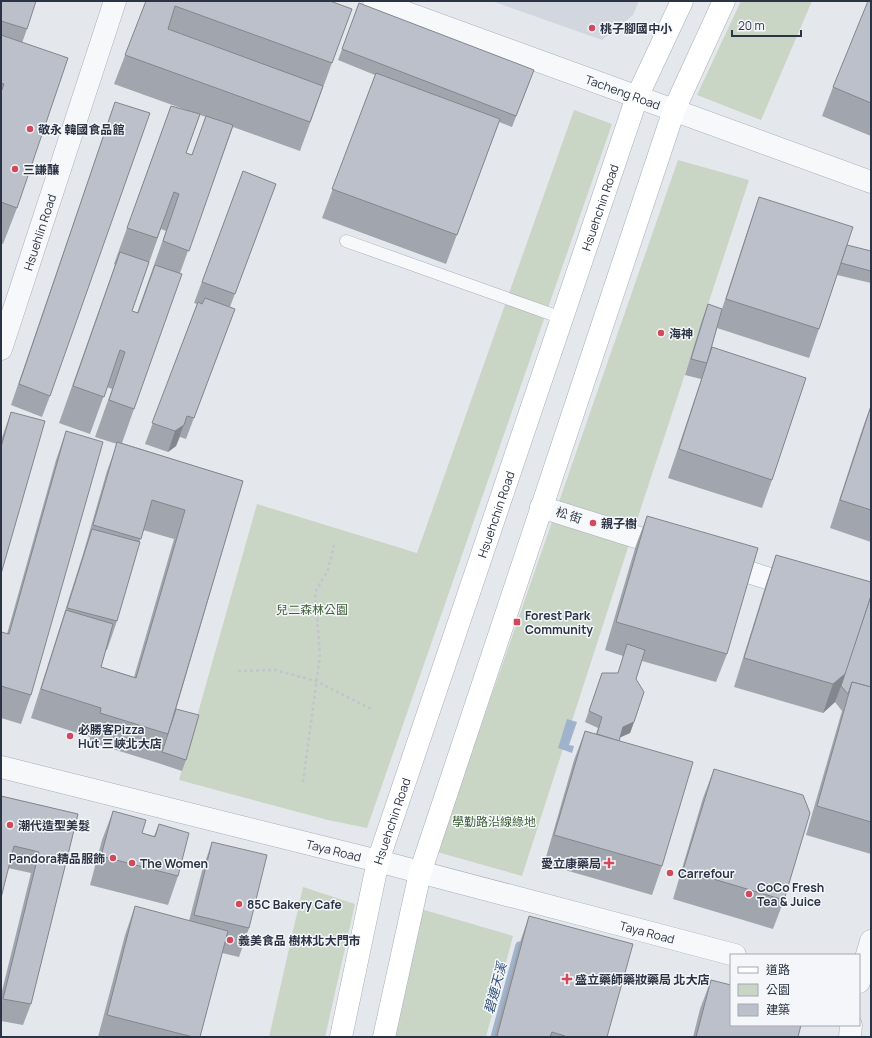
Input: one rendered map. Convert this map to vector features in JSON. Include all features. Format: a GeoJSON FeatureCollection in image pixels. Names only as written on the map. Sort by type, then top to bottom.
{"type":"FeatureCollection","features":[{"type":"Feature","properties":{"kind":"street","name":"Hsuehlin Road"},"geometry":{"type":"LineString","coordinates":[[1,349],[115,1]]}},
{"type":"Feature","properties":{"kind":"street","name":"Tacheng Road"},"geometry":{"type":"LineString","coordinates":[[374,1],[871,182]]}},
{"type":"Feature","properties":{"kind":"street","name":"Hsuehchin Road"},"geometry":{"type":"LineString","coordinates":[[341,1037],[378,862],[637,97],[682,1]]}},
{"type":"Feature","properties":{"kind":"street"},"geometry":{"type":"LineString","coordinates":[[384,1037],[420,873],[674,110],[724,1]]}},
{"type":"Feature","properties":{"kind":"street","name":"松 街"},"geometry":{"type":"LineString","coordinates":[[541,507],[684,552]]}},
{"type":"Feature","properties":{"kind":"street"},"geometry":{"type":"LineString","coordinates":[[706,559],[819,594]]}},
{"type":"Feature","properties":{"kind":"street","name":"Taya Road"},"geometry":{"type":"LineString","coordinates":[[1,767],[378,862],[731,954]]}},
{"type":"Feature","properties":{"kind":"street"},"geometry":{"type":"LineString","coordinates":[[860,979],[871,941]]}},
{"type":"Feature","properties":{"kind":"street"},"geometry":{"type":"LineString","coordinates":[[860,987],[871,990]]}},
{"type":"Feature","properties":{"kind":"street"},"geometry":{"type":"LineString","coordinates":[[850,1037],[851,1026]]}},
{"type":"Feature","properties":{"kind":"lane"},"geometry":{"type":"LineString","coordinates":[[346,241],[562,318]]}},
{"type":"Feature","properties":{"kind":"path"},"geometry":{"type":"LineString","coordinates":[[303,782],[320,655],[315,592],[328,570],[334,545]]}},
{"type":"Feature","properties":{"kind":"path"},"geometry":{"type":"LineString","coordinates":[[238,671],[275,670],[316,681],[372,709]]}},
{"type":"Feature","properties":{"kind":"shaded area","name":"桃子腳國中小"},"geometry":{"type":"Polygon","coordinates":[[[492,1],[639,1],[633,15],[602,40],[492,1]]]}},
{"type":"Feature","properties":{"kind":"green space"},"geometry":{"type":"Polygon","coordinates":[[[741,1],[812,1],[761,120],[697,95],[741,1]]]}},
{"type":"Feature","properties":{"kind":"green space","name":"兒二森林公園"},"geometry":{"type":"Polygon","coordinates":[[[574,110],[612,124],[367,828],[328,820],[179,780],[257,504],[417,553],[574,110]]]}},
{"type":"Feature","properties":{"kind":"green space","name":"學勤路沿線綠地"},"geometry":{"type":"Polygon","coordinates":[[[678,160],[749,180],[522,876],[437,852],[678,160]]]}},
{"type":"Feature","properties":{"kind":"green space"},"geometry":{"type":"Polygon","coordinates":[[[303,887],[355,904],[325,1037],[269,1037],[303,887]]]}},
{"type":"Feature","properties":{"kind":"green space"},"geometry":{"type":"Polygon","coordinates":[[[421,909],[513,936],[486,1037],[394,1037],[421,909]]]}},
{"type":"Feature","properties":{"kind":"water"},"geometry":{"type":"Polygon","coordinates":[[[567,719],[577,722],[569,745],[574,746],[572,753],[558,748],[567,719]]]}},
{"type":"Feature","properties":{"kind":"building"},"geometry":{"type":"Polygon","coordinates":[[[1,1],[36,1],[27,29],[1,21],[1,1]]]}},
{"type":"Feature","properties":{"kind":"building"},"geometry":{"type":"Polygon","coordinates":[[[146,1],[330,1],[352,9],[332,63],[175,6],[168,29],[323,86],[310,122],[125,55],[146,1]]]}},
{"type":"Feature","properties":{"kind":"building"},"geometry":{"type":"Polygon","coordinates":[[[868,1],[871,1],[871,103],[833,87],[868,1]]]}},
{"type":"Feature","properties":{"kind":"building"},"geometry":{"type":"Polygon","coordinates":[[[359,3],[534,70],[516,116],[342,49],[359,3]]]}},
{"type":"Feature","properties":{"kind":"building","name":"三謙釀"},"geometry":{"type":"Polygon","coordinates":[[[1,35],[68,58],[17,208],[1,202],[1,92],[4,84],[1,83],[1,35]]]}},
{"type":"Feature","properties":{"kind":"building"},"geometry":{"type":"Polygon","coordinates":[[[376,73],[500,119],[457,235],[332,189],[376,73]]]}},
{"type":"Feature","properties":{"kind":"building"},"geometry":{"type":"Polygon","coordinates":[[[115,102],[150,113],[50,396],[19,384],[115,102]]]}},
{"type":"Feature","properties":{"kind":"building"},"geometry":{"type":"Polygon","coordinates":[[[171,106],[200,114],[186,153],[192,155],[206,116],[233,125],[189,251],[163,241],[179,194],[174,192],[157,238],[127,228],[171,106]]]}},
{"type":"Feature","properties":{"kind":"building"},"geometry":{"type":"Polygon","coordinates":[[[243,171],[276,184],[235,294],[202,282],[243,171]]]}},
{"type":"Feature","properties":{"kind":"building"},"geometry":{"type":"Polygon","coordinates":[[[759,197],[853,227],[819,329],[726,299],[759,197]]]}},
{"type":"Feature","properties":{"kind":"building"},"geometry":{"type":"Polygon","coordinates":[[[847,245],[871,251],[871,271],[841,263],[847,245]]]}},
{"type":"Feature","properties":{"kind":"building"},"geometry":{"type":"Polygon","coordinates":[[[120,252],[149,262],[132,311],[138,313],[155,265],[182,274],[134,409],[109,400],[125,352],[120,350],[104,397],[73,386],[120,252]]]}},
{"type":"Feature","properties":{"kind":"building"},"geometry":{"type":"Polygon","coordinates":[[[205,298],[235,309],[194,418],[187,416],[184,425],[175,431],[152,423],[198,302],[202,304],[205,298]]]}},
{"type":"Feature","properties":{"kind":"building"},"geometry":{"type":"Polygon","coordinates":[[[708,304],[722,309],[707,363],[691,359],[708,304]]]}},
{"type":"Feature","properties":{"kind":"building"},"geometry":{"type":"Polygon","coordinates":[[[712,347],[806,378],[772,480],[679,449],[712,347]]]}},
{"type":"Feature","properties":{"kind":"building"},"geometry":{"type":"Polygon","coordinates":[[[871,406],[871,510],[840,500],[871,406]]]}},
{"type":"Feature","properties":{"kind":"building"},"geometry":{"type":"Polygon","coordinates":[[[11,412],[45,421],[1,574],[1,447],[11,412]]]}},
{"type":"Feature","properties":{"kind":"building"},"geometry":{"type":"Polygon","coordinates":[[[66,431],[103,442],[31,695],[1,686],[1,632],[9,634],[66,431]]]}},
{"type":"Feature","properties":{"kind":"building"},"geometry":{"type":"Polygon","coordinates":[[[117,442],[243,481],[168,734],[100,713],[101,708],[41,689],[66,610],[113,624],[101,667],[136,678],[185,510],[152,500],[141,539],[93,525],[117,442]]]}},
{"type":"Feature","properties":{"kind":"building"},"geometry":{"type":"Polygon","coordinates":[[[647,516],[758,548],[727,654],[616,622],[647,516]]]}},
{"type":"Feature","properties":{"kind":"building"},"geometry":{"type":"Polygon","coordinates":[[[92,529],[140,542],[117,621],[67,608],[92,529]]]}},
{"type":"Feature","properties":{"kind":"building"},"geometry":{"type":"Polygon","coordinates":[[[776,555],[871,582],[871,596],[846,673],[833,684],[744,658],[776,555]]]}},
{"type":"Feature","properties":{"kind":"building"},"geometry":{"type":"Polygon","coordinates":[[[871,596],[871,687],[852,682],[848,694],[841,686],[871,596]]]}},
{"type":"Feature","properties":{"kind":"building"},"geometry":{"type":"Polygon","coordinates":[[[627,644],[645,650],[636,679],[644,692],[634,722],[623,727],[619,741],[597,734],[602,717],[589,711],[602,673],[618,673],[627,644]]]}},
{"type":"Feature","properties":{"kind":"building"},"geometry":{"type":"Polygon","coordinates":[[[852,682],[871,687],[871,822],[817,806],[852,682]]]}},
{"type":"Feature","properties":{"kind":"building"},"geometry":{"type":"Polygon","coordinates":[[[176,709],[199,715],[186,760],[162,752],[176,709]]]}},
{"type":"Feature","properties":{"kind":"building"},"geometry":{"type":"Polygon","coordinates":[[[585,731],[693,762],[662,866],[554,835],[585,731]]]}},
{"type":"Feature","properties":{"kind":"building"},"geometry":{"type":"Polygon","coordinates":[[[714,769],[803,795],[810,813],[784,900],[683,870],[714,769]]]}},
{"type":"Feature","properties":{"kind":"building"},"geometry":{"type":"Polygon","coordinates":[[[1,796],[78,814],[31,1004],[3,999],[39,852],[14,846],[1,898],[1,796]]]}},
{"type":"Feature","properties":{"kind":"building"},"geometry":{"type":"Polygon","coordinates":[[[113,811],[146,820],[142,833],[155,837],[159,824],[189,833],[178,876],[101,856],[113,811]]]}},
{"type":"Feature","properties":{"kind":"building"},"geometry":{"type":"Polygon","coordinates":[[[212,842],[267,855],[249,928],[194,915],[212,842]]]}},
{"type":"Feature","properties":{"kind":"building"},"geometry":{"type":"Polygon","coordinates":[[[135,906],[228,931],[200,1037],[193,1037],[107,1015],[135,906]]]}},
{"type":"Feature","properties":{"kind":"building"},"geometry":{"type":"Polygon","coordinates":[[[529,916],[633,944],[607,1037],[565,1037],[552,1032],[550,1037],[497,1036],[529,916]]]}},
{"type":"Feature","properties":{"kind":"building"},"geometry":{"type":"Polygon","coordinates":[[[711,980],[730,985],[730,1026],[801,1026],[798,1037],[696,1037],[711,980]]]}},
{"type":"Feature","properties":{"kind":"waterway","name":"碧連天溪"},"geometry":{"type":"LineString","coordinates":[[494,1037],[519,945]]}},
{"type":"Feature","properties":{"kind":"place","name":"桃子腳國中小"},"geometry":{"type":"Point","coordinates":[592,28]}},
{"type":"Feature","properties":{"kind":"place","name":"敬永 韓國食品館"},"geometry":{"type":"Point","coordinates":[30,129]}},
{"type":"Feature","properties":{"kind":"place","name":"三謙釀"},"geometry":{"type":"Point","coordinates":[15,169]}},
{"type":"Feature","properties":{"kind":"place","name":"海神"},"geometry":{"type":"Point","coordinates":[661,333]}},
{"type":"Feature","properties":{"kind":"place","name":"親子樹"},"geometry":{"type":"Point","coordinates":[593,523]}},
{"type":"Feature","properties":{"kind":"place","name":"Forest Park Community"},"geometry":{"type":"Point","coordinates":[517,622]}},
{"type":"Feature","properties":{"kind":"place","name":"必勝客Pizza Hut 三峽北大店"},"geometry":{"type":"Point","coordinates":[70,736]}},
{"type":"Feature","properties":{"kind":"place","name":"潮代造型美髮"},"geometry":{"type":"Point","coordinates":[10,825]}},
{"type":"Feature","properties":{"kind":"place","name":"Pandora精品服飾"},"geometry":{"type":"Point","coordinates":[113,858]}},
{"type":"Feature","properties":{"kind":"place","name":"The Women"},"geometry":{"type":"Point","coordinates":[132,863]}},
{"type":"Feature","properties":{"kind":"place","name":"愛立康藥局"},"geometry":{"type":"Point","coordinates":[609,863]}},
{"type":"Feature","properties":{"kind":"place","name":"Carrefour"},"geometry":{"type":"Point","coordinates":[670,873]}},
{"type":"Feature","properties":{"kind":"place","name":"CoCo Fresh Tea & Juice"},"geometry":{"type":"Point","coordinates":[749,894]}},
{"type":"Feature","properties":{"kind":"place","name":"85C Bakery Cafe"},"geometry":{"type":"Point","coordinates":[239,904]}},
{"type":"Feature","properties":{"kind":"place","name":"義美食品 樹林北大門市"},"geometry":{"type":"Point","coordinates":[230,940]}},
{"type":"Feature","properties":{"kind":"place","name":"盛立藥師藥妝藥局 北大店"},"geometry":{"type":"Point","coordinates":[567,979]}}]}
